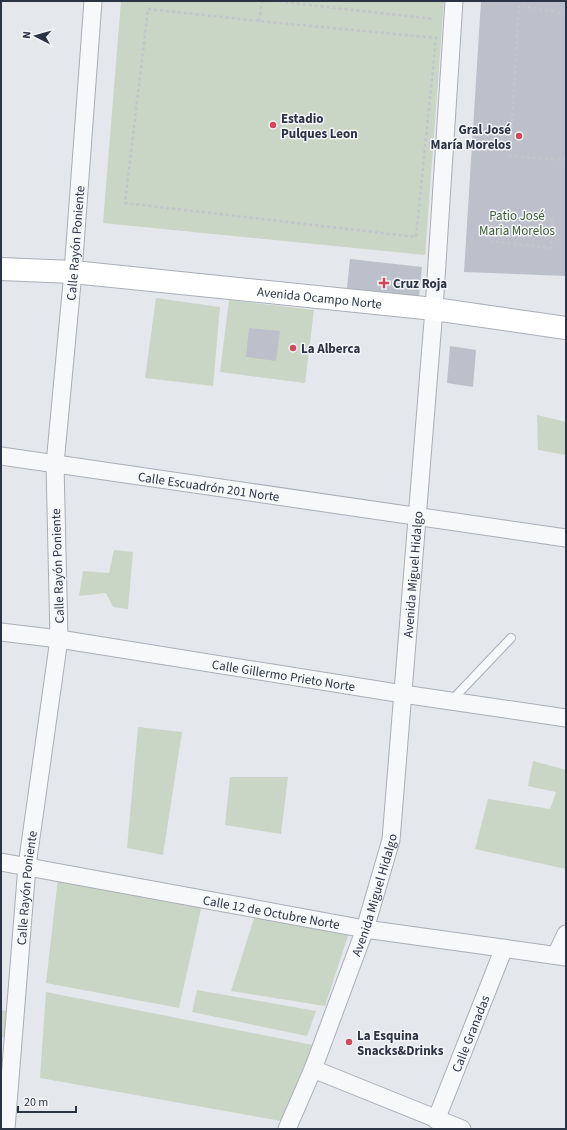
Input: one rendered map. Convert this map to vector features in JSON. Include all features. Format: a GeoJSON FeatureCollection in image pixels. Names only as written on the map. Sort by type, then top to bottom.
{"type":"FeatureCollection","features":[{"type":"Feature","properties":{"kind":"street","name":"Calle Rayón Poniente"},"geometry":{"type":"LineString","coordinates":[[6,1129],[27,866],[59,639],[55,464],[74,272],[93,1]]}},
{"type":"Feature","properties":{"kind":"street","name":"Avenida Miguel Hidalgo"},"geometry":{"type":"LineString","coordinates":[[287,1129],[313,1069],[366,929],[391,840],[416,516],[434,309],[454,1]]}},
{"type":"Feature","properties":{"kind":"street","name":"Avenida Ocampo Norte"},"geometry":{"type":"LineString","coordinates":[[1,269],[74,272],[434,309],[566,328]]}},
{"type":"Feature","properties":{"kind":"street","name":"Calle Escuadrón 201 Norte"},"geometry":{"type":"LineString","coordinates":[[1,456],[566,538]]}},
{"type":"Feature","properties":{"kind":"street","name":"Calle Gillermo Prieto Norte"},"geometry":{"type":"LineString","coordinates":[[1,632],[59,639],[403,694],[452,700],[566,718]]}},
{"type":"Feature","properties":{"kind":"street","name":"Calle 12 de Octubre Norte"},"geometry":{"type":"LineString","coordinates":[[1,862],[366,929],[561,956]]}},
{"type":"Feature","properties":{"kind":"street"},"geometry":{"type":"LineString","coordinates":[[561,956],[566,934]]}},
{"type":"Feature","properties":{"kind":"street","name":"Calle Granadas"},"geometry":{"type":"LineString","coordinates":[[436,1120],[504,948]]}},
{"type":"Feature","properties":{"kind":"street"},"geometry":{"type":"LineString","coordinates":[[313,1069],[436,1120],[462,1129]]}},
{"type":"Feature","properties":{"kind":"lane"},"geometry":{"type":"LineString","coordinates":[[452,700],[511,638]]}},
{"type":"Feature","properties":{"kind":"path"},"geometry":{"type":"LineString","coordinates":[[259,21],[262,1]]}},
{"type":"Feature","properties":{"kind":"path"},"geometry":{"type":"LineString","coordinates":[[273,1],[434,21],[435,14]]}},
{"type":"Feature","properties":{"kind":"path"},"geometry":{"type":"LineString","coordinates":[[566,14],[519,6],[510,156],[566,160]]}},
{"type":"Feature","properties":{"kind":"path"},"geometry":{"type":"LineString","coordinates":[[148,8],[259,21],[436,38],[416,237],[125,203],[148,8]]}},
{"type":"Feature","properties":{"kind":"path"},"geometry":{"type":"LineString","coordinates":[[497,212],[527,212],[553,220],[551,248],[489,241],[497,212]]}},
{"type":"Feature","properties":{"kind":"green space","name":"Estadio Pulques Leon"},"geometry":{"type":"Polygon","coordinates":[[[121,1],[444,1],[425,255],[103,223],[121,1]]]}},
{"type":"Feature","properties":{"kind":"green space"},"geometry":{"type":"Polygon","coordinates":[[[156,298],[220,307],[213,386],[145,378],[156,298]]]}},
{"type":"Feature","properties":{"kind":"green space","name":"La Alberca"},"geometry":{"type":"Polygon","coordinates":[[[229,300],[314,310],[305,383],[220,372],[229,300]]]}},
{"type":"Feature","properties":{"kind":"green space"},"geometry":{"type":"Polygon","coordinates":[[[537,415],[566,422],[566,455],[538,450],[537,415]]]}},
{"type":"Feature","properties":{"kind":"green space"},"geometry":{"type":"Polygon","coordinates":[[[114,550],[133,552],[128,609],[113,607],[106,593],[79,596],[83,571],[109,573],[114,550]]]}},
{"type":"Feature","properties":{"kind":"green space"},"geometry":{"type":"Polygon","coordinates":[[[138,727],[182,732],[163,855],[127,848],[138,727]]]}},
{"type":"Feature","properties":{"kind":"green space"},"geometry":{"type":"Polygon","coordinates":[[[533,761],[566,770],[566,869],[475,849],[488,799],[550,809],[556,792],[528,786],[533,761]]]}},
{"type":"Feature","properties":{"kind":"green space"},"geometry":{"type":"Polygon","coordinates":[[[230,777],[288,777],[281,834],[225,825],[230,777]]]}},
{"type":"Feature","properties":{"kind":"green space"},"geometry":{"type":"Polygon","coordinates":[[[58,878],[202,905],[179,1008],[46,983],[58,878]]]}},
{"type":"Feature","properties":{"kind":"green space"},"geometry":{"type":"Polygon","coordinates":[[[256,912],[351,927],[325,1006],[231,991],[256,912]]]}},
{"type":"Feature","properties":{"kind":"green space"},"geometry":{"type":"Polygon","coordinates":[[[197,990],[316,1011],[307,1036],[192,1012],[197,990]]]}},
{"type":"Feature","properties":{"kind":"green space"},"geometry":{"type":"Polygon","coordinates":[[[46,992],[313,1045],[281,1121],[40,1078],[46,992]]]}},
{"type":"Feature","properties":{"kind":"green space"},"geometry":{"type":"Polygon","coordinates":[[[1,1010],[13,1012],[6,1038],[1,1037],[1,1010]]]}},
{"type":"Feature","properties":{"kind":"building","name":"Patio José Maria Morelos"},"geometry":{"type":"Polygon","coordinates":[[[481,1],[566,1],[566,276],[464,272],[481,1]]]}},
{"type":"Feature","properties":{"kind":"building","name":"Cruz Roja"},"geometry":{"type":"Polygon","coordinates":[[[350,259],[422,267],[418,306],[346,298],[350,259]]]}},
{"type":"Feature","properties":{"kind":"building","name":"La Alberca"},"geometry":{"type":"Polygon","coordinates":[[[249,328],[280,331],[276,361],[246,357],[249,328]]]}},
{"type":"Feature","properties":{"kind":"building"},"geometry":{"type":"Polygon","coordinates":[[[450,346],[476,350],[473,387],[447,383],[450,346]]]}},
{"type":"Feature","properties":{"kind":"place","name":"Estadio Pulques Leon"},"geometry":{"type":"Point","coordinates":[273,125]}},
{"type":"Feature","properties":{"kind":"place","name":"Gral José María Morelos"},"geometry":{"type":"Point","coordinates":[519,136]}},
{"type":"Feature","properties":{"kind":"place","name":"Cruz Roja"},"geometry":{"type":"Point","coordinates":[384,283]}},
{"type":"Feature","properties":{"kind":"place","name":"La Alberca"},"geometry":{"type":"Point","coordinates":[293,348]}},
{"type":"Feature","properties":{"kind":"place","name":"La Esquina Snacks&Drinks"},"geometry":{"type":"Point","coordinates":[349,1042]}}]}
